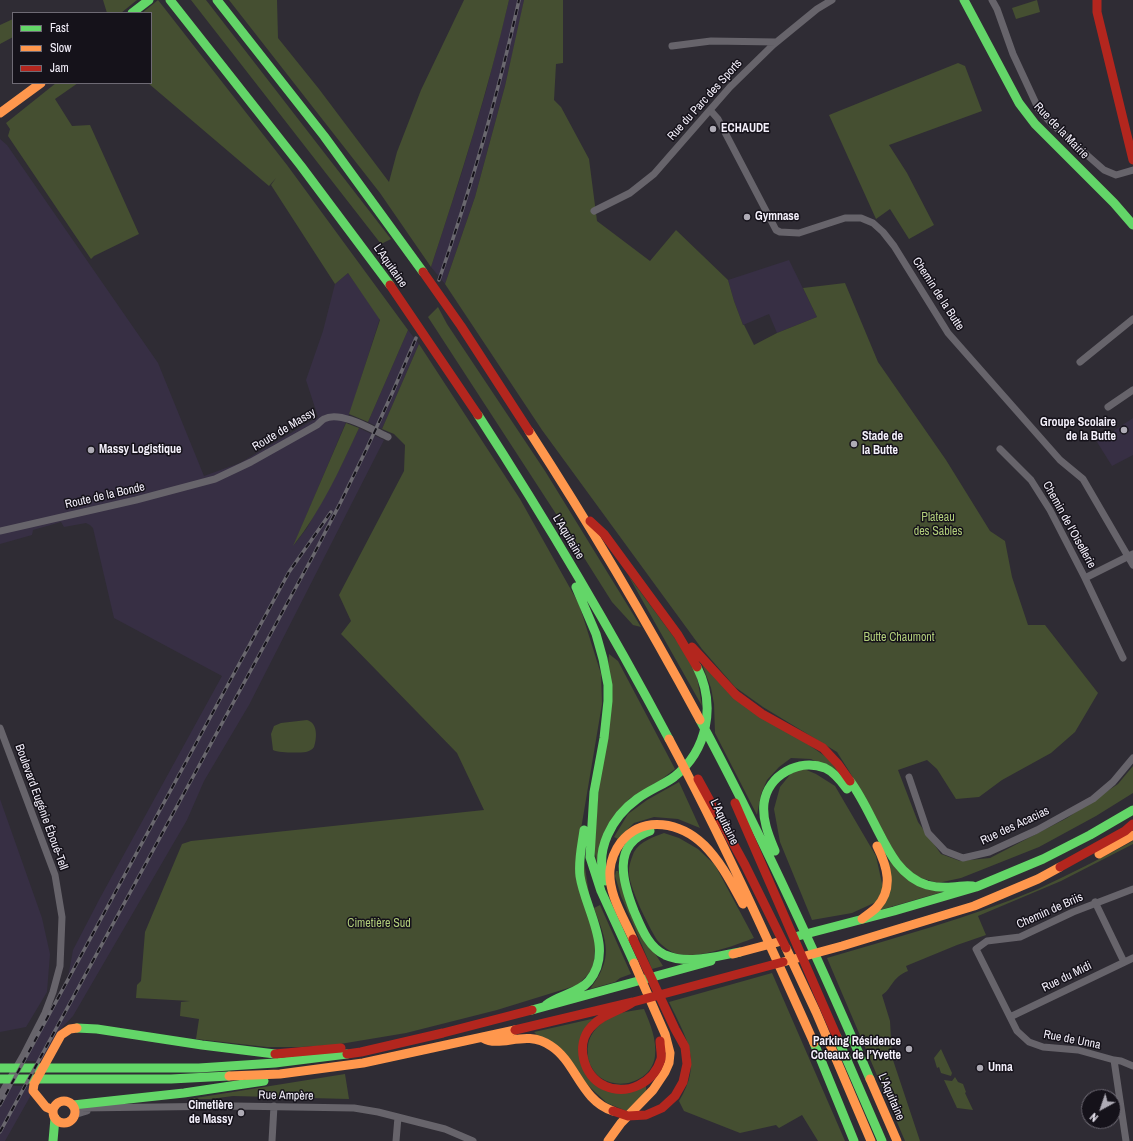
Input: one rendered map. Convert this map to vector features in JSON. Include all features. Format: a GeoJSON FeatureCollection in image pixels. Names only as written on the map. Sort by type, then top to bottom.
{"type":"FeatureCollection","features":[{"type":"Feature","properties":{"kind":"main road"},"geometry":{"type":"LineString","coordinates":[[136,10],[148,0]]}},
{"type":"Feature","properties":{"kind":"main road","name":"L'Aquitaine"},"geometry":{"type":"LineString","coordinates":[[170,0],[269,123],[359,242],[435,350],[479,416],[563,550],[659,719],[759,919],[786,979],[854,1141]]}},
{"type":"Feature","properties":{"kind":"main road","name":"L'Aquitaine"},"geometry":{"type":"LineString","coordinates":[[217,0],[324,136],[419,267],[465,333],[580,510],[678,678],[731,776],[836,1000],[897,1141]]}},
{"type":"Feature","properties":{"kind":"main road","name":"Rue de la Mairie"},"geometry":{"type":"LineString","coordinates":[[964,0],[1019,103],[1035,124],[1114,203],[1133,225]]}},
{"type":"Feature","properties":{"kind":"main road"},"geometry":{"type":"LineString","coordinates":[[1097,0],[1097,12],[1133,157]]}},
{"type":"Feature","properties":{"kind":"main road"},"geometry":{"type":"LineString","coordinates":[[0,113],[40,84]]}},
{"type":"Feature","properties":{"kind":"main road"},"geometry":{"type":"LineString","coordinates":[[580,510],[604,534],[683,641],[695,662],[707,695],[708,716],[706,728],[699,748],[682,770],[659,786],[643,794],[622,811],[615,819],[605,842],[602,864],[604,878],[620,915],[625,919]]}},
{"type":"Feature","properties":{"kind":"main road"},"geometry":{"type":"LineString","coordinates":[[563,550],[566,570],[586,608],[598,640],[604,659],[608,685],[608,701],[604,738],[594,792],[590,857],[601,891],[667,1038],[670,1054],[666,1070],[660,1082],[622,1122],[608,1141]]}},
{"type":"Feature","properties":{"kind":"main road"},"geometry":{"type":"LineString","coordinates":[[672,627],[683,636],[726,685],[742,700],[760,713],[823,748],[832,756],[849,778],[889,853],[905,873],[927,885],[955,887],[969,884],[976,887]]}},
{"type":"Feature","properties":{"kind":"main road"},"geometry":{"type":"LineString","coordinates":[[678,678],[693,714],[744,823],[882,1141]]}},
{"type":"Feature","properties":{"kind":"main road"},"geometry":{"type":"LineString","coordinates":[[659,719],[678,745],[744,862],[816,1013],[870,1141]]}},
{"type":"Feature","properties":{"kind":"main road"},"geometry":{"type":"LineString","coordinates":[[783,885],[780,865],[765,824],[764,803],[766,792],[772,782],[780,774],[790,768],[804,765],[814,765],[824,768],[840,779],[852,797],[882,854],[888,873],[889,882],[886,894],[879,905],[862,919]]}},
{"type":"Feature","properties":{"kind":"main road"},"geometry":{"type":"LineString","coordinates":[[546,1005],[554,998],[583,987],[590,981],[598,965],[600,956],[598,935],[580,875],[582,845],[589,805],[594,792]]}},
{"type":"Feature","properties":{"kind":"main road"},"geometry":{"type":"LineString","coordinates":[[1100,829],[1133,802]]}},
{"type":"Feature","properties":{"kind":"main road"},"geometry":{"type":"LineString","coordinates":[[0,1068],[199,1068],[275,1063],[361,1052],[443,1034],[976,887],[1043,859],[1133,810]]}},
{"type":"Feature","properties":{"kind":"main road"},"geometry":{"type":"LineString","coordinates":[[483,1038],[490,1042],[531,1037],[545,1042],[558,1051],[593,1099],[610,1111],[629,1116],[639,1116],[659,1110],[678,1092],[681,1088],[686,1073],[684,1044],[675,1029],[625,919],[610,876],[611,862],[615,851],[622,840],[631,831],[641,826],[650,824],[677,828],[692,836],[716,857],[755,926],[778,972],[786,979]]}},
{"type":"Feature","properties":{"kind":"main road"},"geometry":{"type":"LineString","coordinates":[[2,1079],[171,1078],[280,1074],[363,1063],[483,1038],[633,1002],[842,946],[974,906],[1038,879],[1124,831],[1133,824]]}},
{"type":"Feature","properties":{"kind":"main road"},"geometry":{"type":"LineString","coordinates":[[667,826],[648,831],[638,837],[630,846],[622,865],[624,886],[646,936],[653,946],[663,955],[674,959],[685,960],[740,952]]}},
{"type":"Feature","properties":{"kind":"main road"},"geometry":{"type":"LineString","coordinates":[[1038,879],[1047,880],[1133,835]]}},
{"type":"Feature","properties":{"kind":"main road"},"geometry":{"type":"LineString","coordinates":[[633,1002],[625,1009],[602,1017],[587,1032],[584,1040],[582,1055],[589,1073],[601,1085],[618,1090],[635,1088],[648,1080],[657,1069],[662,1054],[662,1047],[649,1009],[647,994]]}},
{"type":"Feature","properties":{"kind":"main road"},"geometry":{"type":"LineString","coordinates":[[65,1123],[58,1121],[54,1111],[38,1099],[33,1091],[34,1084],[61,1035],[70,1029],[97,1029],[274,1054],[346,1048],[361,1052]]}},
{"type":"Feature","properties":{"kind":"main road"},"geometry":{"type":"LineString","coordinates":[[615,1141],[623,1129],[666,1086],[673,1074],[677,1049],[675,1029]]}},
{"type":"Feature","properties":{"kind":"main road"},"geometry":{"type":"LineString","coordinates":[[74,1109],[270,1080],[280,1074]]}},
{"type":"Feature","properties":{"kind":"main road"},"geometry":{"type":"LineString","coordinates":[[53,1140],[54,1111],[62,1101],[67,1101],[74,1109]]}},
{"type":"Feature","properties":{"kind":"main road"},"geometry":{"type":"LineString","coordinates":[[53,1140],[65,1123],[68,1122],[74,1109]]}},
{"type":"Feature","properties":{"kind":"street","name":"Rue du Parc des Sports"},"geometry":{"type":"LineString","coordinates":[[594,211],[630,193],[654,174],[730,86],[776,42],[817,9],[832,0]]}},
{"type":"Feature","properties":{"kind":"street"},"geometry":{"type":"LineString","coordinates":[[992,0],[997,9],[1013,54],[1040,110],[1053,125],[1104,170],[1116,175],[1133,170]]}},
{"type":"Feature","properties":{"kind":"street"},"geometry":{"type":"LineString","coordinates":[[672,46],[711,41],[776,42]]}},
{"type":"Feature","properties":{"kind":"street","name":"Chemin de la Butte"},"geometry":{"type":"LineString","coordinates":[[710,110],[718,120],[776,230],[780,232],[799,233],[845,218],[860,218],[873,223],[883,232],[894,246],[948,333],[1060,460],[1082,479],[1130,555]]}},
{"type":"Feature","properties":{"kind":"street"},"geometry":{"type":"LineString","coordinates":[[1080,362],[1133,319]]}},
{"type":"Feature","properties":{"kind":"street"},"geometry":{"type":"LineString","coordinates":[[1108,407],[1133,390]]}},
{"type":"Feature","properties":{"kind":"street","name":"Route de Massy"},"geometry":{"type":"LineString","coordinates":[[215,479],[251,462],[317,425],[325,418],[335,417],[352,420],[388,437]]}},
{"type":"Feature","properties":{"kind":"street","name":"Chemin de l'Oisellerie"},"geometry":{"type":"LineString","coordinates":[[1000,449],[1031,480],[1050,510],[1085,578],[1130,555]]}},
{"type":"Feature","properties":{"kind":"street","name":"Route de la Bonde"},"geometry":{"type":"LineString","coordinates":[[0,532],[136,500],[215,479]]}},
{"type":"Feature","properties":{"kind":"street"},"geometry":{"type":"LineString","coordinates":[[1130,555],[1133,565]]}},
{"type":"Feature","properties":{"kind":"street"},"geometry":{"type":"LineString","coordinates":[[1085,578],[1123,658]]}},
{"type":"Feature","properties":{"kind":"street","name":"Boulevard Eugénie Éboué-Tell"},"geometry":{"type":"LineString","coordinates":[[0,728],[55,875],[62,917],[60,966],[53,992],[23,1056],[0,1096]]}},
{"type":"Feature","properties":{"kind":"street","name":"Rue des Acacias"},"geometry":{"type":"LineString","coordinates":[[909,777],[928,833],[945,851],[963,858],[989,852],[1036,830],[1093,799],[1113,782],[1133,758]]}},
{"type":"Feature","properties":{"kind":"street","name":"Chemin de Briis"},"geometry":{"type":"LineString","coordinates":[[976,949],[987,941],[1020,937],[1095,902],[1133,889]]}},
{"type":"Feature","properties":{"kind":"street"},"geometry":{"type":"LineString","coordinates":[[1095,902],[1124,962]]}},
{"type":"Feature","properties":{"kind":"street","name":"Rue de Unna"},"geometry":{"type":"LineString","coordinates":[[976,949],[1010,1017],[1018,1031],[1028,1042],[1043,1047],[1078,1050],[1114,1060],[1126,1141]]}},
{"type":"Feature","properties":{"kind":"street","name":"Rue du Midi"},"geometry":{"type":"LineString","coordinates":[[1010,1017],[1133,958]]}},
{"type":"Feature","properties":{"kind":"street"},"geometry":{"type":"LineString","coordinates":[[1114,1060],[1133,1066]]}},
{"type":"Feature","properties":{"kind":"street","name":"Rue Ampère"},"geometry":{"type":"LineString","coordinates":[[74,1109],[206,1106],[354,1108],[445,1129],[473,1141]]}},
{"type":"Feature","properties":{"kind":"street"},"geometry":{"type":"LineString","coordinates":[[272,1141],[274,1106]]}},
{"type":"Feature","properties":{"kind":"street"},"geometry":{"type":"LineString","coordinates":[[396,1141],[398,1117]]}},
{"type":"Feature","properties":{"kind":"shaded area"},"geometry":{"type":"Polygon","coordinates":[[[509,0],[524,0],[520,22],[505,86],[475,197],[445,284],[431,267],[486,91],[509,0]]]}},
{"type":"Feature","properties":{"kind":"shaded area"},"geometry":{"type":"Polygon","coordinates":[[[0,139],[7,145],[158,363],[204,476],[240,463],[318,417],[306,380],[323,331],[335,284],[348,273],[380,318],[351,410],[294,545],[307,528],[341,466],[359,428],[384,440],[249,705],[204,781],[187,820],[73,1016],[59,1031],[42,1061],[23,1061],[68,977],[73,950],[222,676],[114,618],[93,528],[90,525],[86,523],[64,527],[61,522],[33,530],[32,535],[0,544],[0,139]]]}},
{"type":"Feature","properties":{"kind":"shaded area"},"geometry":{"type":"Polygon","coordinates":[[[789,260],[817,317],[777,333],[769,314],[743,325],[728,280],[789,260]]]}},
{"type":"Feature","properties":{"kind":"shaded area"},"geometry":{"type":"Polygon","coordinates":[[[408,330],[419,344],[382,429],[368,422],[408,330]]]}},
{"type":"Feature","properties":{"kind":"shaded area","name":"Groupe Scolaire de la Butte"},"geometry":{"type":"Polygon","coordinates":[[[1133,418],[1133,455],[1112,466],[1097,442],[1133,418]]]}},
{"type":"Feature","properties":{"kind":"shaded area"},"geometry":{"type":"Polygon","coordinates":[[[0,799],[42,918],[50,954],[47,992],[26,1027],[0,1032],[0,799]]]}},
{"type":"Feature","properties":{"kind":"shaded area"},"geometry":{"type":"Polygon","coordinates":[[[10,1086],[29,1086],[31,1095],[5,1141],[0,1141],[0,1104],[10,1086]]]}},
{"type":"Feature","properties":{"kind":"green space"},"geometry":{"type":"Polygon","coordinates":[[[103,0],[137,0],[122,12],[107,12],[103,0]]]}},
{"type":"Feature","properties":{"kind":"green space"},"geometry":{"type":"Polygon","coordinates":[[[158,0],[287,165],[408,330],[368,422],[349,414],[380,320],[348,273],[335,284],[271,185],[276,178],[269,186],[149,84],[152,84],[152,12],[143,12],[158,0]]]}},
{"type":"Feature","properties":{"kind":"green space"},"geometry":{"type":"Polygon","coordinates":[[[191,0],[206,0],[391,239],[381,244],[191,0]]]}},
{"type":"Feature","properties":{"kind":"green space"},"geometry":{"type":"Polygon","coordinates":[[[229,0],[277,0],[278,38],[319,89],[389,182],[397,152],[421,90],[464,0],[509,0],[473,135],[431,267],[380,193],[229,0]]]}},
{"type":"Feature","properties":{"kind":"green space","name":"Butte Chaumont"},"geometry":{"type":"Polygon","coordinates":[[[524,0],[563,0],[563,63],[556,64],[554,100],[561,107],[589,159],[597,221],[650,261],[676,230],[728,280],[743,325],[754,345],[777,333],[817,317],[803,288],[845,283],[878,362],[946,460],[990,531],[1005,541],[1012,577],[1028,625],[1045,625],[1098,693],[1075,732],[1051,753],[1002,780],[979,797],[956,799],[937,769],[927,760],[898,770],[918,822],[941,854],[960,861],[990,858],[1067,818],[1118,784],[1133,766],[1133,793],[1096,816],[1039,847],[961,878],[938,883],[921,878],[907,870],[897,857],[837,752],[763,707],[735,687],[702,649],[542,430],[445,284],[475,197],[505,86],[524,0]]]}},
{"type":"Feature","properties":{"kind":"green space"},"geometry":{"type":"Polygon","coordinates":[[[1037,0],[1040,12],[1016,19],[1012,8],[1037,0]]]}},
{"type":"Feature","properties":{"kind":"green space"},"geometry":{"type":"Polygon","coordinates":[[[12,19],[12,38],[0,44],[0,25],[12,19]]]}},
{"type":"Feature","properties":{"kind":"green space"},"geometry":{"type":"Polygon","coordinates":[[[958,63],[965,66],[982,111],[889,145],[907,173],[934,225],[909,239],[890,209],[876,219],[829,115],[958,63]]]}},
{"type":"Feature","properties":{"kind":"green space"},"geometry":{"type":"Polygon","coordinates":[[[55,84],[77,84],[55,99],[72,126],[90,125],[139,234],[94,256],[91,259],[8,136],[10,129],[6,123],[55,84]]]}},
{"type":"Feature","properties":{"kind":"green space"},"geometry":{"type":"Polygon","coordinates":[[[438,307],[447,324],[545,471],[641,627],[633,625],[612,602],[428,317],[438,307]]]}},
{"type":"Feature","properties":{"kind":"green space","name":"Cimetière Sud"},"geometry":{"type":"Polygon","coordinates":[[[419,344],[520,499],[579,604],[601,674],[602,704],[580,835],[596,939],[593,969],[578,985],[497,1010],[406,1033],[334,1045],[301,1047],[267,1047],[196,1039],[199,1019],[180,1016],[181,1002],[190,1001],[136,998],[137,985],[141,981],[145,932],[182,844],[191,841],[484,810],[457,753],[341,634],[351,621],[339,595],[404,471],[405,445],[394,434],[382,429],[419,344]]]}},
{"type":"Feature","properties":{"kind":"green space"},"geometry":{"type":"Polygon","coordinates":[[[346,423],[359,428],[321,504],[293,546],[346,423]]]}},
{"type":"Feature","properties":{"kind":"green space"},"geometry":{"type":"Polygon","coordinates":[[[628,575],[690,659],[697,677],[702,706],[628,575]]]}},
{"type":"Feature","properties":{"kind":"green space"},"geometry":{"type":"Polygon","coordinates":[[[609,654],[618,661],[675,769],[658,782],[629,799],[598,866],[594,850],[609,654]]]}},
{"type":"Feature","properties":{"kind":"green space"},"geometry":{"type":"Polygon","coordinates":[[[702,664],[832,761],[842,775],[811,759],[791,758],[779,767],[767,780],[761,794],[757,815],[715,733],[714,704],[711,688],[702,664]]]}},
{"type":"Feature","properties":{"kind":"green space"},"geometry":{"type":"Polygon","coordinates":[[[307,720],[313,724],[316,731],[315,743],[312,749],[299,753],[273,750],[271,734],[274,726],[281,723],[307,720]]]}},
{"type":"Feature","properties":{"kind":"green space"},"geometry":{"type":"Polygon","coordinates":[[[797,766],[816,774],[835,786],[876,856],[883,888],[876,902],[852,913],[812,920],[780,842],[774,809],[780,787],[797,766]]]}},
{"type":"Feature","properties":{"kind":"green space"},"geometry":{"type":"Polygon","coordinates":[[[679,782],[700,828],[678,819],[654,817],[634,823],[618,839],[614,837],[628,814],[647,800],[679,782]]]}},
{"type":"Feature","properties":{"kind":"green space"},"geometry":{"type":"Polygon","coordinates":[[[664,833],[679,838],[698,849],[715,865],[754,938],[716,951],[695,955],[677,954],[671,952],[657,940],[644,916],[631,885],[629,870],[634,852],[637,848],[648,840],[664,833]]]}},
{"type":"Feature","properties":{"kind":"green space"},"geometry":{"type":"Polygon","coordinates":[[[1133,841],[1133,844],[1061,881],[978,916],[986,935],[906,966],[908,971],[898,977],[882,995],[890,1021],[892,1057],[920,1141],[905,1141],[827,958],[986,909],[1062,878],[1133,841]]]}},
{"type":"Feature","properties":{"kind":"green space"},"geometry":{"type":"Polygon","coordinates":[[[890,860],[942,892],[880,910],[890,860]]]}},
{"type":"Feature","properties":{"kind":"green space"},"geometry":{"type":"Polygon","coordinates":[[[616,871],[618,871],[646,939],[663,966],[652,969],[621,896],[615,876],[616,871]]]}},
{"type":"Feature","properties":{"kind":"green space"},"geometry":{"type":"Polygon","coordinates":[[[600,905],[631,974],[620,978],[615,982],[590,989],[603,968],[605,959],[605,941],[594,908],[600,905]]]}},
{"type":"Feature","properties":{"kind":"green space"},"geometry":{"type":"Polygon","coordinates":[[[772,973],[845,1141],[818,1141],[802,1115],[779,1128],[776,1125],[740,1133],[684,1111],[679,1101],[686,1087],[690,1074],[690,1051],[682,1028],[669,1002],[772,973]]]}},
{"type":"Feature","properties":{"kind":"green space"},"geometry":{"type":"Polygon","coordinates":[[[644,1009],[651,1026],[655,1044],[653,1065],[642,1077],[626,1083],[617,1084],[601,1078],[592,1068],[588,1058],[589,1040],[595,1030],[610,1017],[624,1012],[644,1009]]]}},
{"type":"Feature","properties":{"kind":"green space"},"geometry":{"type":"Polygon","coordinates":[[[596,1018],[582,1034],[595,1083],[646,1086],[646,1092],[626,1111],[607,1103],[534,1032],[596,1018]]]}},
{"type":"Feature","properties":{"kind":"green space"},"geometry":{"type":"Polygon","coordinates":[[[941,1049],[952,1073],[951,1076],[941,1073],[939,1067],[937,1068],[934,1058],[941,1049]]]}},
{"type":"Feature","properties":{"kind":"green space"},"geometry":{"type":"Polygon","coordinates":[[[345,1074],[349,1099],[233,1096],[210,1099],[189,1099],[345,1074]]]}},
{"type":"Feature","properties":{"kind":"green space"},"geometry":{"type":"Polygon","coordinates":[[[955,1077],[958,1082],[963,1084],[965,1093],[973,1110],[957,1108],[944,1080],[952,1081],[955,1077]]]}},
{"type":"Feature","properties":{"kind":"railway"},"geometry":{"type":"LineString","coordinates":[[439,280],[483,141],[519,0]]}},
{"type":"Feature","properties":{"kind":"railway"},"geometry":{"type":"LineString","coordinates":[[0,1132],[314,554],[367,448],[416,338]]}},
{"type":"Feature","properties":{"kind":"railway"},"geometry":{"type":"LineString","coordinates":[[0,1105],[289,572],[331,512]]}},
{"type":"Feature","properties":{"kind":"traffic: fast"},"geometry":{"type":"LineString","coordinates":[[133,12],[149,0]]}},
{"type":"Feature","properties":{"kind":"traffic: fast"},"geometry":{"type":"LineString","coordinates":[[170,0],[301,166],[390,285]]}},
{"type":"Feature","properties":{"kind":"traffic: fast"},"geometry":{"type":"LineString","coordinates":[[217,0],[324,136],[423,272]]}},
{"type":"Feature","properties":{"kind":"traffic: fast"},"geometry":{"type":"LineString","coordinates":[[964,0],[1019,103],[1035,124],[1114,203],[1133,225]]}},
{"type":"Feature","properties":{"kind":"traffic: fast"},"geometry":{"type":"LineString","coordinates":[[478,415],[577,575],[624,656],[669,739]]}},
{"type":"Feature","properties":{"kind":"traffic: fast"},"geometry":{"type":"LineString","coordinates":[[576,587],[596,634],[608,685],[608,701],[604,738],[594,792],[590,857],[601,891],[634,963]]}},
{"type":"Feature","properties":{"kind":"traffic: fast"},"geometry":{"type":"LineString","coordinates":[[605,881],[602,869],[604,846],[613,825],[620,815],[637,799],[674,777],[686,766],[695,754],[705,726],[707,711],[703,682],[697,667]]}},
{"type":"Feature","properties":{"kind":"traffic: fast"},"geometry":{"type":"LineString","coordinates":[[700,720],[768,853],[870,1079]]}},
{"type":"Feature","properties":{"kind":"traffic: fast"},"geometry":{"type":"LineString","coordinates":[[775,851],[766,828],[764,803],[767,793],[778,777],[795,767],[815,765],[825,768],[831,772],[847,789]]}},
{"type":"Feature","properties":{"kind":"traffic: fast"},"geometry":{"type":"LineString","coordinates":[[850,781],[862,800],[888,850],[908,875],[927,885],[945,887],[976,887]]}},
{"type":"Feature","properties":{"kind":"traffic: fast"},"geometry":{"type":"LineString","coordinates":[[798,936],[894,911],[976,887],[1043,859],[1090,835],[1133,810]]}},
{"type":"Feature","properties":{"kind":"traffic: fast"},"geometry":{"type":"LineString","coordinates":[[546,1005],[585,985],[596,969],[599,956],[599,943],[596,929],[580,876],[580,859],[584,830]]}},
{"type":"Feature","properties":{"kind":"traffic: fast"},"geometry":{"type":"LineString","coordinates":[[650,831],[638,837],[630,845],[625,855],[623,865],[626,889],[639,924],[650,942],[659,951],[674,958],[693,960],[740,952]]}},
{"type":"Feature","properties":{"kind":"traffic: fast"},"geometry":{"type":"LineString","coordinates":[[532,1010],[711,961]]}},
{"type":"Feature","properties":{"kind":"traffic: fast"},"geometry":{"type":"LineString","coordinates":[[77,1028],[97,1029],[202,1045],[275,1054]]}},
{"type":"Feature","properties":{"kind":"traffic: fast"},"geometry":{"type":"LineString","coordinates":[[837,1037],[882,1141]]}},
{"type":"Feature","properties":{"kind":"traffic: fast"},"geometry":{"type":"LineString","coordinates":[[814,1043],[854,1141]]}},
{"type":"Feature","properties":{"kind":"traffic: fast"},"geometry":{"type":"LineString","coordinates":[[0,1068],[199,1068],[275,1063],[347,1054]]}},
{"type":"Feature","properties":{"kind":"traffic: fast"},"geometry":{"type":"LineString","coordinates":[[0,1079],[171,1079],[229,1076]]}},
{"type":"Feature","properties":{"kind":"traffic: fast"},"geometry":{"type":"LineString","coordinates":[[73,1105],[184,1093],[264,1081]]}},
{"type":"Feature","properties":{"kind":"traffic: fast"},"geometry":{"type":"LineString","coordinates":[[53,1141],[55,1118]]}},
{"type":"Feature","properties":{"kind":"traffic: slow"},"geometry":{"type":"LineString","coordinates":[[0,113],[40,84]]}},
{"type":"Feature","properties":{"kind":"traffic: slow"},"geometry":{"type":"LineString","coordinates":[[529,431],[618,574],[700,720]]}},
{"type":"Feature","properties":{"kind":"traffic: slow"},"geometry":{"type":"LineString","coordinates":[[669,739],[726,852],[814,1043]]}},
{"type":"Feature","properties":{"kind":"traffic: slow"},"geometry":{"type":"LineString","coordinates":[[633,939],[614,897],[611,888],[610,870],[614,855],[621,842],[630,833],[640,828],[651,825],[662,825],[674,827],[695,837],[716,859],[726,873],[743,904]]}},
{"type":"Feature","properties":{"kind":"traffic: slow"},"geometry":{"type":"LineString","coordinates":[[1099,854],[1133,835]]}},
{"type":"Feature","properties":{"kind":"traffic: slow"},"geometry":{"type":"LineString","coordinates":[[862,919],[877,907],[886,892],[886,869],[877,846]]}},
{"type":"Feature","properties":{"kind":"traffic: slow"},"geometry":{"type":"LineString","coordinates":[[783,962],[842,946],[974,906],[1038,879],[1060,867]]}},
{"type":"Feature","properties":{"kind":"traffic: slow"},"geometry":{"type":"LineString","coordinates":[[733,954],[778,942]]}},
{"type":"Feature","properties":{"kind":"traffic: slow"},"geometry":{"type":"LineString","coordinates":[[786,948],[816,1012],[871,1141]]}},
{"type":"Feature","properties":{"kind":"traffic: slow"},"geometry":{"type":"LineString","coordinates":[[608,1141],[621,1123],[653,1090],[669,1063],[670,1053],[665,1034],[634,963]]}},
{"type":"Feature","properties":{"kind":"traffic: slow"},"geometry":{"type":"LineString","coordinates":[[53,1110],[46,1107],[33,1091],[34,1084],[61,1035],[70,1029],[77,1028]]}},
{"type":"Feature","properties":{"kind":"traffic: slow"},"geometry":{"type":"LineString","coordinates":[[229,1076],[280,1074],[363,1063],[515,1030]]}},
{"type":"Feature","properties":{"kind":"traffic: slow"},"geometry":{"type":"LineString","coordinates":[[483,1038],[490,1041],[523,1038],[532,1039],[541,1041],[551,1046],[560,1053],[593,1099],[602,1106],[613,1111]]}},
{"type":"Feature","properties":{"kind":"traffic: slow"},"geometry":{"type":"LineString","coordinates":[[870,1079],[897,1141]]}},
{"type":"Feature","properties":{"kind":"traffic: slow"},"geometry":{"type":"LineString","coordinates":[[64,1101],[72,1104],[75,1112],[72,1120],[64,1123],[56,1120],[53,1112],[56,1104],[64,1101]]}},
{"type":"Feature","properties":{"kind":"traffic: jam"},"geometry":{"type":"LineString","coordinates":[[1097,0],[1097,12],[1133,160]]}},
{"type":"Feature","properties":{"kind":"traffic: jam"},"geometry":{"type":"LineString","coordinates":[[423,272],[461,326],[529,431]]}},
{"type":"Feature","properties":{"kind":"traffic: jam"},"geometry":{"type":"LineString","coordinates":[[390,285],[478,415]]}},
{"type":"Feature","properties":{"kind":"traffic: jam"},"geometry":{"type":"LineString","coordinates":[[590,521],[604,534],[678,635],[697,667]]}},
{"type":"Feature","properties":{"kind":"traffic: jam"},"geometry":{"type":"LineString","coordinates":[[692,647],[736,695],[762,714],[823,748],[838,764],[850,781]]}},
{"type":"Feature","properties":{"kind":"traffic: jam"},"geometry":{"type":"LineString","coordinates":[[698,779],[745,865],[786,948]]}},
{"type":"Feature","properties":{"kind":"traffic: jam"},"geometry":{"type":"LineString","coordinates":[[735,803],[837,1037]]}},
{"type":"Feature","properties":{"kind":"traffic: jam"},"geometry":{"type":"LineString","coordinates":[[1060,867],[1125,831],[1133,824]]}},
{"type":"Feature","properties":{"kind":"traffic: jam"},"geometry":{"type":"LineString","coordinates":[[613,1111],[628,1116],[646,1115],[662,1108],[675,1096],[683,1082],[687,1064],[685,1047],[675,1029],[633,939]]}},
{"type":"Feature","properties":{"kind":"traffic: jam"},"geometry":{"type":"LineString","coordinates":[[515,1030],[633,1002],[783,962]]}},
{"type":"Feature","properties":{"kind":"traffic: jam"},"geometry":{"type":"LineString","coordinates":[[633,1002],[600,1019],[586,1034],[583,1042],[584,1060],[591,1075],[597,1082],[613,1089],[631,1088],[639,1085],[652,1075],[661,1059],[660,1041]]}},
{"type":"Feature","properties":{"kind":"traffic: jam"},"geometry":{"type":"LineString","coordinates":[[347,1054],[443,1033],[532,1010]]}},
{"type":"Feature","properties":{"kind":"traffic: jam"},"geometry":{"type":"LineString","coordinates":[[275,1054],[341,1048]]}},
{"type":"Feature","properties":{"kind":"place","name":"ECHAUDE"},"geometry":{"type":"Point","coordinates":[713,129]}},
{"type":"Feature","properties":{"kind":"place","name":"Gymnase"},"geometry":{"type":"Point","coordinates":[747,217]}},
{"type":"Feature","properties":{"kind":"place","name":"Groupe Scolaire de la Butte"},"geometry":{"type":"Point","coordinates":[1124,430]}},
{"type":"Feature","properties":{"kind":"place","name":"Stade de la Butte"},"geometry":{"type":"Point","coordinates":[854,444]}},
{"type":"Feature","properties":{"kind":"place","name":"Massy Logistique"},"geometry":{"type":"Point","coordinates":[91,450]}},
{"type":"Feature","properties":{"kind":"place","name":"Parking Résidence Coteaux de l’Yvette"},"geometry":{"type":"Point","coordinates":[909,1049]}},
{"type":"Feature","properties":{"kind":"place","name":"Unna"},"geometry":{"type":"Point","coordinates":[980,1068]}},
{"type":"Feature","properties":{"kind":"place","name":"Cimetière de Massy"},"geometry":{"type":"Point","coordinates":[241,1113]}},
{"type":"Feature","properties":{"kind":"park label","name":"Plateau des Sables"},"geometry":{"type":"Point","coordinates":[938,525]}}]}
